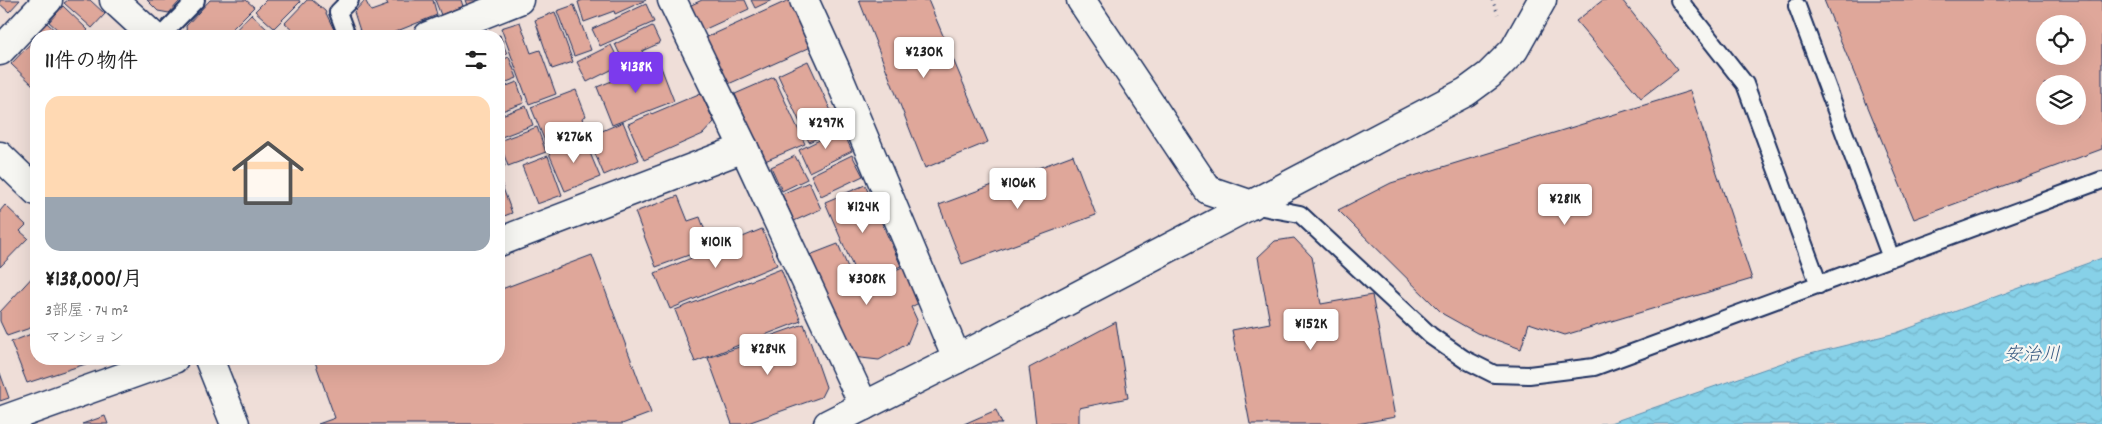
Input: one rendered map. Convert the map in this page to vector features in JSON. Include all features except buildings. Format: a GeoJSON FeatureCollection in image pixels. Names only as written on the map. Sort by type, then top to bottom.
{"type":"FeatureCollection","features":[{"type":"Feature","properties":{"kind":"street"},"geometry":{"type":"LineString","coordinates":[[0,51],[48,0]]}},
{"type":"Feature","properties":{"kind":"street"},"geometry":{"type":"LineString","coordinates":[[114,0],[146,30]]}},
{"type":"Feature","properties":{"kind":"street"},"geometry":{"type":"LineString","coordinates":[[443,30],[519,0]]}},
{"type":"Feature","properties":{"kind":"street"},"geometry":{"type":"LineString","coordinates":[[672,0],[744,148],[864,406]]}},
{"type":"Feature","properties":{"kind":"street"},"geometry":{"type":"LineString","coordinates":[[804,0],[834,66],[957,359]]}},
{"type":"Feature","properties":{"kind":"street"},"geometry":{"type":"LineString","coordinates":[[1081,0],[1208,190],[1252,205]]}},
{"type":"Feature","properties":{"kind":"street"},"geometry":{"type":"LineString","coordinates":[[828,424],[957,359],[1466,92],[1489,75],[1514,50],[1542,0]]}},
{"type":"Feature","properties":{"kind":"street"},"geometry":{"type":"LineString","coordinates":[[505,240],[744,148]]}},
{"type":"Feature","properties":{"kind":"street"},"geometry":{"type":"LineString","coordinates":[[0,156],[30,185]]}},
{"type":"Feature","properties":{"kind":"street"},"geometry":{"type":"LineString","coordinates":[[0,421],[157,365]]}},
{"type":"Feature","properties":{"kind":"street"},"geometry":{"type":"LineString","coordinates":[[211,365],[235,424]]}},
{"type":"Feature","properties":{"kind":"lane"},"geometry":{"type":"LineString","coordinates":[[167,30],[196,0]]}},
{"type":"Feature","properties":{"kind":"lane"},"geometry":{"type":"LineString","coordinates":[[344,30],[338,12],[350,0]]}},
{"type":"Feature","properties":{"kind":"lane"},"geometry":{"type":"LineString","coordinates":[[1679,0],[1745,84],[1819,285]]}},
{"type":"Feature","properties":{"kind":"lane"},"geometry":{"type":"LineString","coordinates":[[1797,6],[1891,258]]}},
{"type":"Feature","properties":{"kind":"lane"},"geometry":{"type":"LineString","coordinates":[[1252,205],[1300,214],[1430,336],[1464,359],[1494,374],[1528,375],[1594,367],[2102,180]]}},
{"type":"Feature","properties":{"kind":"path"},"geometry":{"type":"LineString","coordinates":[[1492,0],[1498,14]]}},
{"type":"Feature","properties":{"kind":"water","name":"安治川"},"geometry":{"type":"Polygon","coordinates":[[[2102,258],[2102,424],[1600,424],[1610,423],[1802,356],[1896,333],[2102,258]]]}}]}
